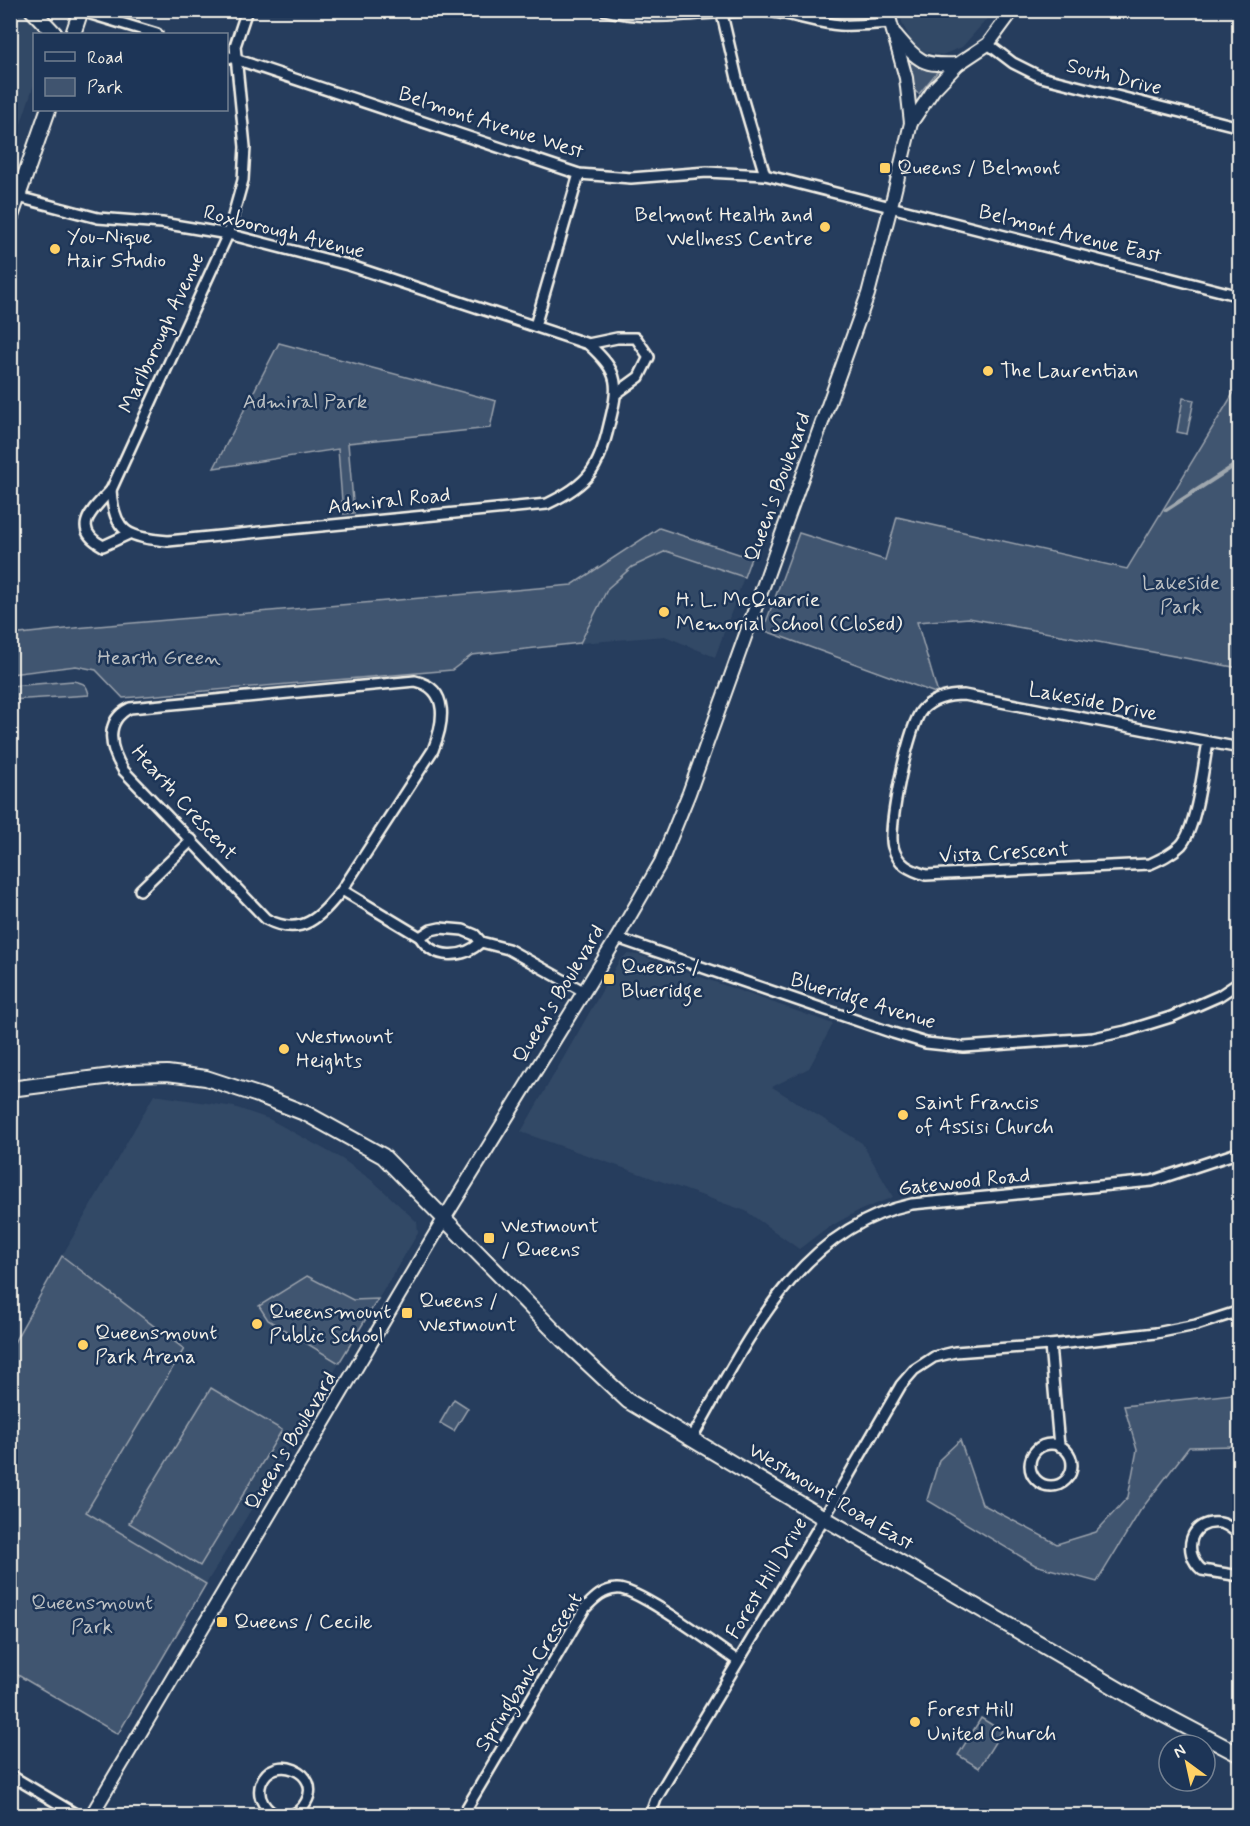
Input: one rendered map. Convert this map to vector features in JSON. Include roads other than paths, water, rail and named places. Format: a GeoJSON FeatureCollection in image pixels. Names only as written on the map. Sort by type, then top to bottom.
{"type":"FeatureCollection","features":[{"type":"Feature","properties":{"kind":"main road"},"geometry":{"type":"LineString","coordinates":[[32,10],[54,33]]}},
{"type":"Feature","properties":{"kind":"main road"},"geometry":{"type":"LineString","coordinates":[[73,33],[81,11]]}},
{"type":"Feature","properties":{"kind":"main road"},"geometry":{"type":"LineString","coordinates":[[10,219],[48,111]]}},
{"type":"Feature","properties":{"kind":"main road","name":"Westmount Road East"},"geometry":{"type":"LineString","coordinates":[[10,1089],[128,1074],[167,1073],[206,1078],[261,1095],[307,1114],[382,1156],[616,1391],[636,1406],[1149,1707],[1239,1754]]}},
{"type":"Feature","properties":{"kind":"street","name":"Marlborough Avenue"},"geometry":{"type":"LineString","coordinates":[[111,490],[112,507],[117,521],[129,534],[103,546],[94,541],[86,529],[87,516],[111,490],[228,234],[243,180],[245,147],[235,46],[247,10]]}},
{"type":"Feature","properties":{"kind":"street"},"geometry":{"type":"LineString","coordinates":[[604,10],[627,16],[658,18],[721,11],[767,11],[840,25],[890,22],[915,57],[931,65],[958,64]]}},
{"type":"Feature","properties":{"kind":"street","name":"Queen's Boulevard"},"geometry":{"type":"LineString","coordinates":[[911,123],[934,89],[958,64],[988,44],[1013,10]]}},
{"type":"Feature","properties":{"kind":"street"},"geometry":{"type":"LineString","coordinates":[[81,11],[154,33]]}},
{"type":"Feature","properties":{"kind":"street"},"geometry":{"type":"LineString","coordinates":[[721,11],[738,87],[765,175]]}},
{"type":"Feature","properties":{"kind":"street","name":"Queen's Boulevard"},"geometry":{"type":"LineString","coordinates":[[91,1815],[444,1219],[617,938],[661,862],[689,793],[868,294],[911,123],[906,78],[890,22]]}},
{"type":"Feature","properties":{"kind":"street","name":"South Drive"},"geometry":{"type":"LineString","coordinates":[[988,44],[1013,63],[1041,77],[1239,127]]}},
{"type":"Feature","properties":{"kind":"street","name":"Belmont Avenue West"},"geometry":{"type":"LineString","coordinates":[[228,57],[579,174],[632,178],[707,172],[765,175],[891,206]]}},
{"type":"Feature","properties":{"kind":"street"},"geometry":{"type":"LineString","coordinates":[[536,326],[579,174]]}},
{"type":"Feature","properties":{"kind":"street","name":"Roxborough Avenue"},"geometry":{"type":"LineString","coordinates":[[18,197],[98,218],[162,223],[228,234],[348,265],[536,326]]}},
{"type":"Feature","properties":{"kind":"street","name":"Belmont Avenue East"},"geometry":{"type":"LineString","coordinates":[[891,206],[1239,296]]}},
{"type":"Feature","properties":{"kind":"street","name":"Admiral Road"},"geometry":{"type":"LineString","coordinates":[[129,534],[141,538],[168,540],[547,504],[567,494],[597,465],[604,447],[617,393],[615,378],[609,365],[588,344],[536,326]]}},
{"type":"Feature","properties":{"kind":"street"},"geometry":{"type":"LineString","coordinates":[[588,344],[617,338],[636,338],[649,357],[639,377],[617,393]]}},
{"type":"Feature","properties":{"kind":"street","name":"Hearth Crescent"},"geometry":{"type":"LineString","coordinates":[[415,681],[425,683],[436,696],[442,714],[441,730],[433,750],[342,890],[316,919],[292,927],[279,925],[266,919],[192,840],[124,771],[118,762],[113,750],[112,739],[116,717],[120,712],[130,708],[415,681]]}},
{"type":"Feature","properties":{"kind":"street","name":"Lakeside Drive"},"geometry":{"type":"LineString","coordinates":[[940,698],[964,695],[1239,748]]}},
{"type":"Feature","properties":{"kind":"street","name":"Vista Crescent"},"geometry":{"type":"LineString","coordinates":[[940,698],[922,710],[912,727],[891,824],[892,846],[898,860],[908,869],[926,875],[1150,864],[1159,860],[1182,844],[1191,829],[1208,742]]}},
{"type":"Feature","properties":{"kind":"street"},"geometry":{"type":"LineString","coordinates":[[140,890],[192,840]]}},
{"type":"Feature","properties":{"kind":"street"},"geometry":{"type":"LineString","coordinates":[[342,890],[420,937],[426,946],[435,952],[448,955],[472,950],[481,942]]}},
{"type":"Feature","properties":{"kind":"street"},"geometry":{"type":"LineString","coordinates":[[420,937],[431,930],[450,928],[464,930],[475,935],[481,942],[508,949],[583,991]]}},
{"type":"Feature","properties":{"kind":"street","name":"Blueridge Avenue"},"geometry":{"type":"LineString","coordinates":[[617,938],[893,1033],[926,1043],[964,1047],[1093,1038],[1125,1031],[1171,1017],[1219,996],[1239,982]]}},
{"type":"Feature","properties":{"kind":"street","name":"Gatewood Road"},"geometry":{"type":"LineString","coordinates":[[692,1438],[747,1342],[792,1279],[813,1255],[841,1233],[864,1220],[891,1208],[912,1204],[1152,1181],[1239,1152]]}},
{"type":"Feature","properties":{"kind":"street","name":"Forest Hill Drive"},"geometry":{"type":"LineString","coordinates":[[650,1815],[656,1799],[901,1385],[914,1370],[934,1357],[955,1352],[1050,1345],[1173,1330],[1239,1311]]}},
{"type":"Feature","properties":{"kind":"street"},"geometry":{"type":"LineString","coordinates":[[1050,1345],[1059,1446]]}},
{"type":"Feature","properties":{"kind":"street"},"geometry":{"type":"LineString","coordinates":[[1044,1445],[1059,1446],[1068,1452],[1072,1459],[1072,1472],[1059,1486],[1051,1487],[1040,1484],[1031,1473],[1031,1457],[1044,1445]]}},
{"type":"Feature","properties":{"kind":"street"},"geometry":{"type":"LineString","coordinates":[[1239,1535],[1228,1525],[1218,1522],[1209,1524],[1194,1533],[1190,1539],[1189,1550],[1191,1557],[1202,1570],[1239,1576]]}},
{"type":"Feature","properties":{"kind":"street","name":"Springbank Crescent"},"geometry":{"type":"LineString","coordinates":[[462,1815],[585,1608],[599,1594],[618,1588],[640,1596],[738,1661]]}},
{"type":"Feature","properties":{"kind":"street"},"geometry":{"type":"LineString","coordinates":[[275,1815],[263,1803],[260,1787],[268,1772],[276,1768],[288,1767],[303,1774],[309,1791],[308,1799],[302,1809],[288,1815]]}},
{"type":"Feature","properties":{"kind":"street"},"geometry":{"type":"LineString","coordinates":[[10,1774],[79,1815]]}},
{"type":"Feature","properties":{"kind":"waterway"},"geometry":{"type":"LineString","coordinates":[[1166,510],[1240,462]]}},
{"type":"Feature","properties":{"kind":"place","name":"Queens / Belmont"},"geometry":{"type":"Point","coordinates":[885,168]}},
{"type":"Feature","properties":{"kind":"place","name":"Belmont Health and Wellness Centre"},"geometry":{"type":"Point","coordinates":[825,227]}},
{"type":"Feature","properties":{"kind":"place","name":"You-Nique Hair Studio"},"geometry":{"type":"Point","coordinates":[55,249]}},
{"type":"Feature","properties":{"kind":"place","name":"The Laurentian"},"geometry":{"type":"Point","coordinates":[988,371]}},
{"type":"Feature","properties":{"kind":"place","name":"H. L. McQuarrie Memorial School (Closed)"},"geometry":{"type":"Point","coordinates":[664,612]}},
{"type":"Feature","properties":{"kind":"place","name":"Queens / Blueridge"},"geometry":{"type":"Point","coordinates":[609,979]}},
{"type":"Feature","properties":{"kind":"place","name":"Westmount Heights"},"geometry":{"type":"Point","coordinates":[284,1049]}},
{"type":"Feature","properties":{"kind":"place","name":"Saint Francis of Assisi Church"},"geometry":{"type":"Point","coordinates":[903,1115]}},
{"type":"Feature","properties":{"kind":"place","name":"Westmount / Queens"},"geometry":{"type":"Point","coordinates":[489,1238]}},
{"type":"Feature","properties":{"kind":"place","name":"Queens / Westmount"},"geometry":{"type":"Point","coordinates":[407,1313]}},
{"type":"Feature","properties":{"kind":"place","name":"Queensmount Public School"},"geometry":{"type":"Point","coordinates":[257,1324]}},
{"type":"Feature","properties":{"kind":"place","name":"Queensmount Park Arena"},"geometry":{"type":"Point","coordinates":[83,1345]}},
{"type":"Feature","properties":{"kind":"place","name":"Queens / Cecile"},"geometry":{"type":"Point","coordinates":[222,1622]}},
{"type":"Feature","properties":{"kind":"place","name":"Forest Hill United Church"},"geometry":{"type":"Point","coordinates":[915,1722]}},
{"type":"Feature","properties":{"kind":"park label","name":"Admiral Park"},"geometry":{"type":"Point","coordinates":[305,402]}},
{"type":"Feature","properties":{"kind":"park label","name":"Lakeside Park"},"geometry":{"type":"Point","coordinates":[1181,595]}},
{"type":"Feature","properties":{"kind":"park label","name":"Hearth Green"},"geometry":{"type":"Point","coordinates":[159,658]}},
{"type":"Feature","properties":{"kind":"park label","name":"Queensmount Park"},"geometry":{"type":"Point","coordinates":[92,1615]}}]}
